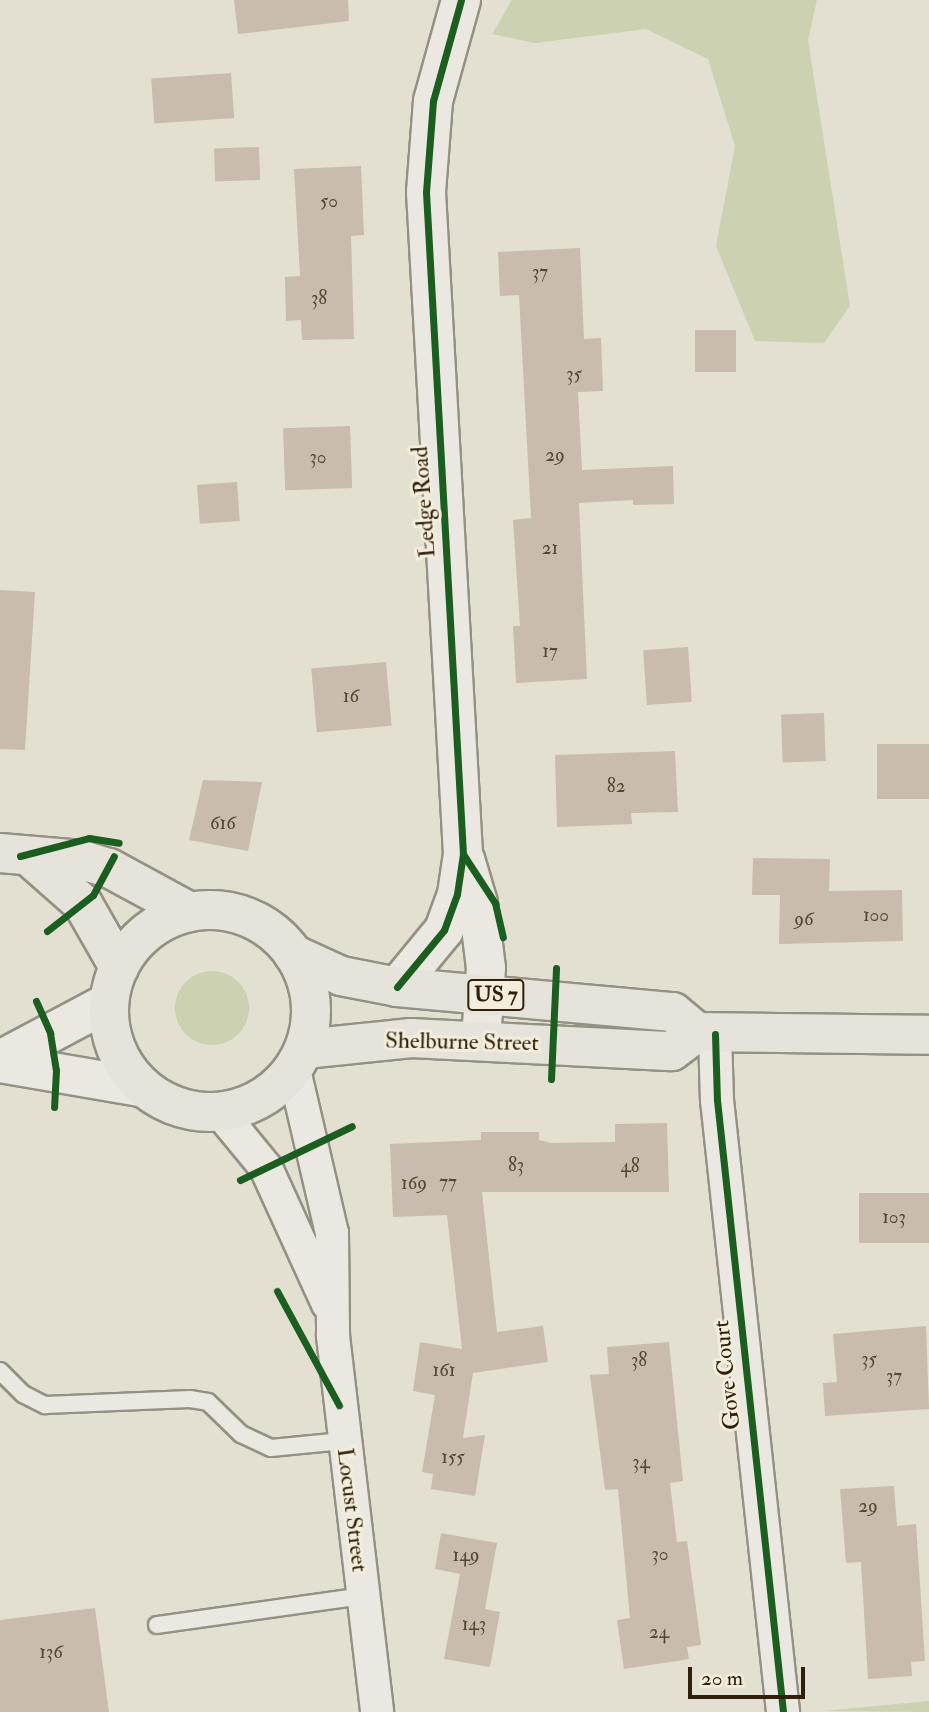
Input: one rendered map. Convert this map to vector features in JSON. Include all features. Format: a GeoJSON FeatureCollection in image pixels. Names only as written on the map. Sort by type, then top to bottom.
{"type":"FeatureCollection","features":[{"type":"Feature","properties":{"kind":"main road"},"geometry":{"type":"LineString","coordinates":[[16,856],[82,860],[108,868],[190,912]]}},
{"type":"Feature","properties":{"kind":"main road"},"geometry":{"type":"LineString","coordinates":[[16,856],[83,904],[114,985],[114,1046],[140,1087]]}},
{"type":"Feature","properties":{"kind":"main road","name":"Shelburne Street"},"geometry":{"type":"LineString","coordinates":[[114,985],[134,945],[152,929],[190,912],[237,913],[261,921],[293,954],[341,975],[397,987],[673,1012],[706,1033],[672,1051],[481,1039],[411,1038],[300,1059]]}},
{"type":"Feature","properties":{"kind":"main road","name":"Shelburne Street"},"geometry":{"type":"LineString","coordinates":[[140,1087],[187,1108],[220,1112],[261,1100],[300,1059],[310,999],[293,954]]}},
{"type":"Feature","properties":{"kind":"main road"},"geometry":{"type":"LineString","coordinates":[[706,1033],[929,1035]]}},
{"type":"Feature","properties":{"kind":"street","name":"Ledge Road"},"geometry":{"type":"LineString","coordinates":[[397,987],[444,930],[457,894],[463,854],[426,192],[433,101],[461,0]]}},
{"type":"Feature","properties":{"kind":"street","name":"Ledge Road"},"geometry":{"type":"LineString","coordinates":[[463,854],[478,903],[486,994],[481,1039]]}},
{"type":"Feature","properties":{"kind":"street","name":"Shelburne Street"},"geometry":{"type":"LineString","coordinates":[[0,1061],[114,985]]}},
{"type":"Feature","properties":{"kind":"street","name":"Gove Court"},"geometry":{"type":"LineString","coordinates":[[706,1033],[717,1100],[783,1712]]}},
{"type":"Feature","properties":{"kind":"street","name":"Locust Street"},"geometry":{"type":"LineString","coordinates":[[300,1059],[332,1233],[330,1308],[343,1441],[377,1712]]}},
{"type":"Feature","properties":{"kind":"street","name":"Shelburne Street"},"geometry":{"type":"LineString","coordinates":[[0,1061],[140,1087]]}},
{"type":"Feature","properties":{"kind":"street","name":"Locust Street"},"geometry":{"type":"LineString","coordinates":[[220,1112],[265,1168],[330,1308]]}},
{"type":"Feature","properties":{"kind":"lane"},"geometry":{"type":"LineString","coordinates":[[0,1371],[23,1394],[45,1405],[190,1399],[208,1402],[241,1434],[271,1448],[343,1441]]}},
{"type":"Feature","properties":{"kind":"lane"},"geometry":{"type":"LineString","coordinates":[[157,1625],[363,1596]]}},
{"type":"Feature","properties":{"kind":"green space"},"geometry":{"type":"Polygon","coordinates":[[[512,0],[817,0],[808,40],[850,306],[824,343],[755,341],[716,246],[735,146],[708,59],[646,29],[535,43],[492,34],[512,0]]]}},
{"type":"Feature","properties":{"kind":"green space"},"geometry":{"type":"Polygon","coordinates":[[[212,971],[233,977],[243,987],[249,1008],[243,1029],[233,1039],[212,1045],[191,1039],[181,1029],[175,1008],[181,987],[191,977],[212,971]]]}},
{"type":"Feature","properties":{"kind":"green space"},"geometry":{"type":"Polygon","coordinates":[[[929,1701],[929,1712],[823,1711],[929,1701]]]}},
{"type":"Feature","properties":{"kind":"building"},"geometry":{"type":"Polygon","coordinates":[[[234,0],[348,0],[349,21],[238,34],[234,0]]]}},
{"type":"Feature","properties":{"kind":"building"},"geometry":{"type":"Polygon","coordinates":[[[231,73],[234,118],[154,123],[151,79],[231,73]]]}},
{"type":"Feature","properties":{"kind":"building"},"geometry":{"type":"Polygon","coordinates":[[[259,147],[260,180],[215,182],[214,149],[259,147]]]}},
{"type":"Feature","properties":{"kind":"building"},"geometry":{"type":"Polygon","coordinates":[[[361,166],[364,235],[351,236],[354,339],[302,340],[301,320],[286,321],[285,277],[300,276],[294,169],[361,166]]]}},
{"type":"Feature","properties":{"kind":"building"},"geometry":{"type":"Polygon","coordinates":[[[580,248],[584,339],[601,338],[603,391],[578,392],[582,470],[673,466],[674,504],[633,505],[633,500],[579,503],[587,679],[516,683],[513,626],[520,626],[513,520],[531,518],[519,295],[500,296],[498,252],[580,248]]]}},
{"type":"Feature","properties":{"kind":"building"},"geometry":{"type":"Polygon","coordinates":[[[695,330],[736,330],[736,372],[695,372],[695,330]]]}},
{"type":"Feature","properties":{"kind":"building"},"geometry":{"type":"Polygon","coordinates":[[[350,426],[352,488],[285,490],[283,428],[350,426]]]}},
{"type":"Feature","properties":{"kind":"building"},"geometry":{"type":"Polygon","coordinates":[[[237,482],[240,521],[200,524],[197,485],[237,482]]]}},
{"type":"Feature","properties":{"kind":"building"},"geometry":{"type":"Polygon","coordinates":[[[0,590],[35,592],[25,750],[0,749],[0,590]]]}},
{"type":"Feature","properties":{"kind":"building"},"geometry":{"type":"Polygon","coordinates":[[[688,647],[692,702],[647,705],[643,650],[688,647]]]}},
{"type":"Feature","properties":{"kind":"building"},"geometry":{"type":"Polygon","coordinates":[[[386,662],[392,726],[317,732],[311,669],[386,662]]]}},
{"type":"Feature","properties":{"kind":"building"},"geometry":{"type":"Polygon","coordinates":[[[824,713],[826,761],[783,762],[781,715],[824,713]]]}},
{"type":"Feature","properties":{"kind":"building"},"geometry":{"type":"Polygon","coordinates":[[[877,744],[929,744],[929,799],[877,799],[877,744]]]}},
{"type":"Feature","properties":{"kind":"building"},"geometry":{"type":"Polygon","coordinates":[[[675,751],[678,812],[631,813],[632,824],[557,827],[555,755],[675,751]]]}},
{"type":"Feature","properties":{"kind":"building"},"geometry":{"type":"Polygon","coordinates":[[[203,780],[262,782],[248,851],[189,840],[203,780]]]}},
{"type":"Feature","properties":{"kind":"building"},"geometry":{"type":"Polygon","coordinates":[[[753,858],[830,859],[829,891],[902,890],[903,941],[779,944],[780,895],[752,895],[753,858]]]}},
{"type":"Feature","properties":{"kind":"building"},"geometry":{"type":"Polygon","coordinates":[[[667,1123],[669,1192],[482,1192],[497,1332],[543,1326],[548,1362],[473,1373],[463,1438],[485,1435],[475,1496],[431,1489],[433,1474],[422,1472],[435,1395],[413,1391],[420,1342],[462,1349],[447,1215],[393,1217],[390,1144],[481,1140],[481,1132],[539,1132],[539,1140],[551,1143],[615,1142],[615,1124],[667,1123]]]}},
{"type":"Feature","properties":{"kind":"building"},"geometry":{"type":"Polygon","coordinates":[[[859,1193],[929,1193],[929,1243],[859,1243],[859,1193]]]}},
{"type":"Feature","properties":{"kind":"building"},"geometry":{"type":"Polygon","coordinates":[[[926,1326],[929,1409],[825,1416],[823,1383],[837,1382],[833,1334],[926,1326]]]}},
{"type":"Feature","properties":{"kind":"building"},"geometry":{"type":"Polygon","coordinates":[[[669,1342],[683,1481],[670,1483],[677,1542],[687,1541],[701,1645],[687,1647],[689,1659],[624,1669],[617,1620],[630,1618],[618,1489],[605,1490],[590,1375],[609,1374],[607,1347],[669,1342]]]}},
{"type":"Feature","properties":{"kind":"building"},"geometry":{"type":"Polygon","coordinates":[[[894,1486],[897,1526],[916,1524],[925,1661],[911,1662],[912,1676],[868,1679],[861,1562],[846,1563],[840,1489],[894,1486]]]}},
{"type":"Feature","properties":{"kind":"building"},"geometry":{"type":"Polygon","coordinates":[[[441,1533],[497,1543],[485,1609],[500,1612],[490,1667],[444,1659],[460,1574],[435,1569],[441,1533]]]}},
{"type":"Feature","properties":{"kind":"building"},"geometry":{"type":"Polygon","coordinates":[[[95,1608],[109,1712],[0,1712],[0,1620],[95,1608]]]}},
{"type":"Feature","properties":{"kind":"cycle path"},"geometry":{"type":"LineString","coordinates":[[397,987],[444,930],[457,894],[463,854],[426,192],[433,101],[461,0]]}},
{"type":"Feature","properties":{"kind":"cycle path"},"geometry":{"type":"LineString","coordinates":[[20,856],[89,838],[119,843]]}},
{"type":"Feature","properties":{"kind":"cycle path"},"geometry":{"type":"LineString","coordinates":[[463,854],[495,903],[503,937]]}},
{"type":"Feature","properties":{"kind":"cycle path"},"geometry":{"type":"LineString","coordinates":[[47,931],[93,895],[114,856]]}},
{"type":"Feature","properties":{"kind":"cycle path"},"geometry":{"type":"LineString","coordinates":[[551,1079],[556,968]]}},
{"type":"Feature","properties":{"kind":"cycle path"},"geometry":{"type":"LineString","coordinates":[[36,1001],[50,1033],[56,1070],[54,1107]]}},
{"type":"Feature","properties":{"kind":"cycle path"},"geometry":{"type":"LineString","coordinates":[[715,1034],[717,1100],[783,1712]]}},
{"type":"Feature","properties":{"kind":"cycle path"},"geometry":{"type":"LineString","coordinates":[[240,1180],[352,1126]]}},
{"type":"Feature","properties":{"kind":"cycle path"},"geometry":{"type":"LineString","coordinates":[[277,1291],[339,1405]]}}]}
